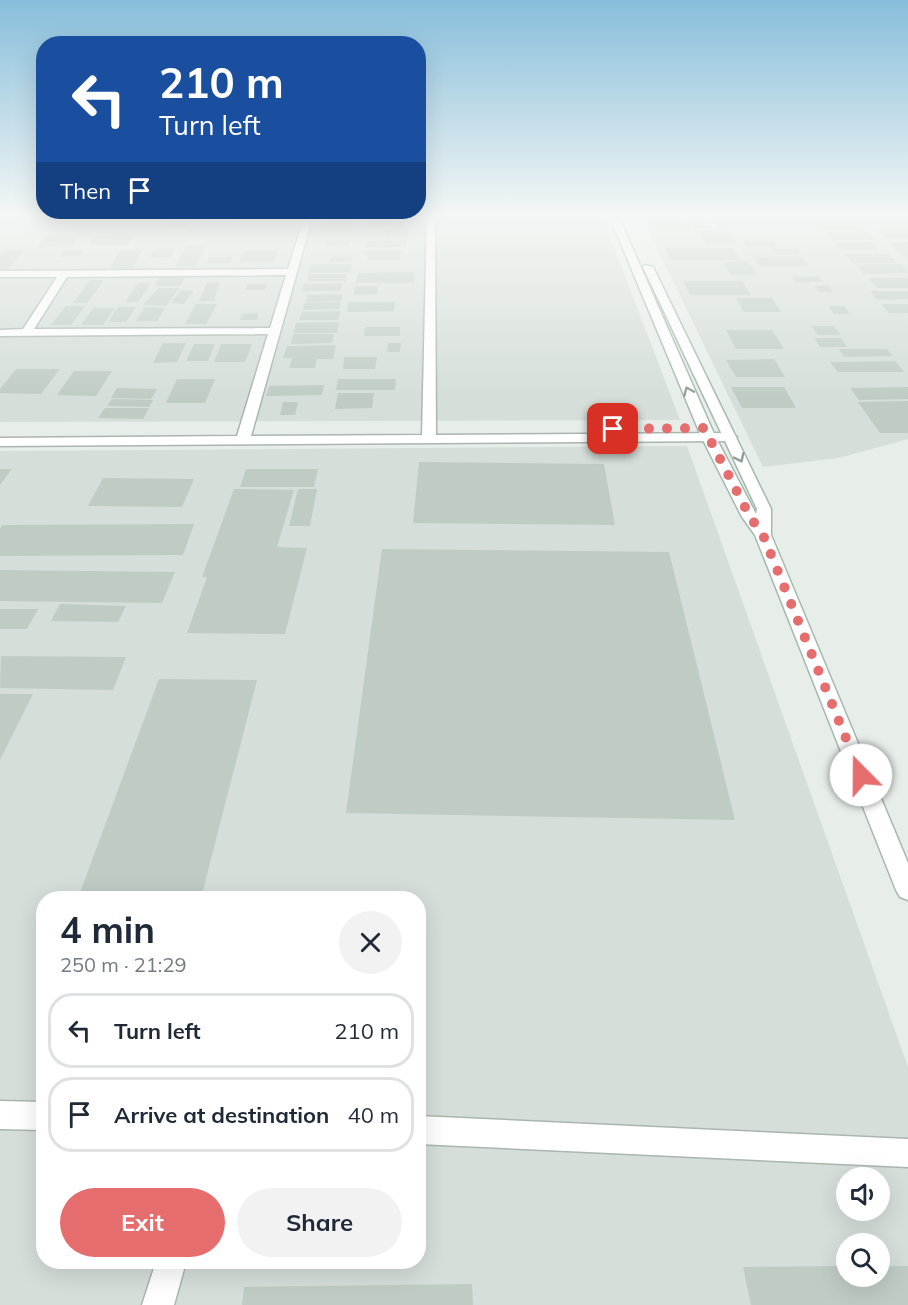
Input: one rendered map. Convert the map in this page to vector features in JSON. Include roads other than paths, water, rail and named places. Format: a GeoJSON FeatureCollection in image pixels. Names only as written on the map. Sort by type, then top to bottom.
{"type":"FeatureCollection","features":[{"type":"Feature","properties":{"kind":"street"},"geometry":{"type":"LineString","coordinates":[[26,333],[63,276]]}},
{"type":"Feature","properties":{"kind":"street"},"geometry":{"type":"LineString","coordinates":[[244,435],[291,276]]}},
{"type":"Feature","properties":{"kind":"street"},"geometry":{"type":"LineString","coordinates":[[429,434],[430,276]]}},
{"type":"Feature","properties":{"kind":"street"},"geometry":{"type":"LineString","coordinates":[[639,276],[706,432],[750,517],[763,535],[908,890]]}},
{"type":"Feature","properties":{"kind":"street"},"geometry":{"type":"LineString","coordinates":[[652,276],[764,509],[763,535]]}},
{"type":"Feature","properties":{"kind":"street"},"geometry":{"type":"LineString","coordinates":[[0,333],[275,332]]}},
{"type":"Feature","properties":{"kind":"street"},"geometry":{"type":"LineString","coordinates":[[0,432],[244,435],[728,433]]}},
{"type":"Feature","properties":{"kind":"street"},"geometry":{"type":"LineString","coordinates":[[0,442],[244,435]]}},
{"type":"Feature","properties":{"kind":"street"},"geometry":{"type":"LineString","coordinates":[[0,1115],[36,1116]]}},
{"type":"Feature","properties":{"kind":"street"},"geometry":{"type":"LineString","coordinates":[[426,1130],[908,1153]]}},
{"type":"Feature","properties":{"kind":"street"},"geometry":{"type":"LineString","coordinates":[[158,1305],[169,1269]]}}]}
